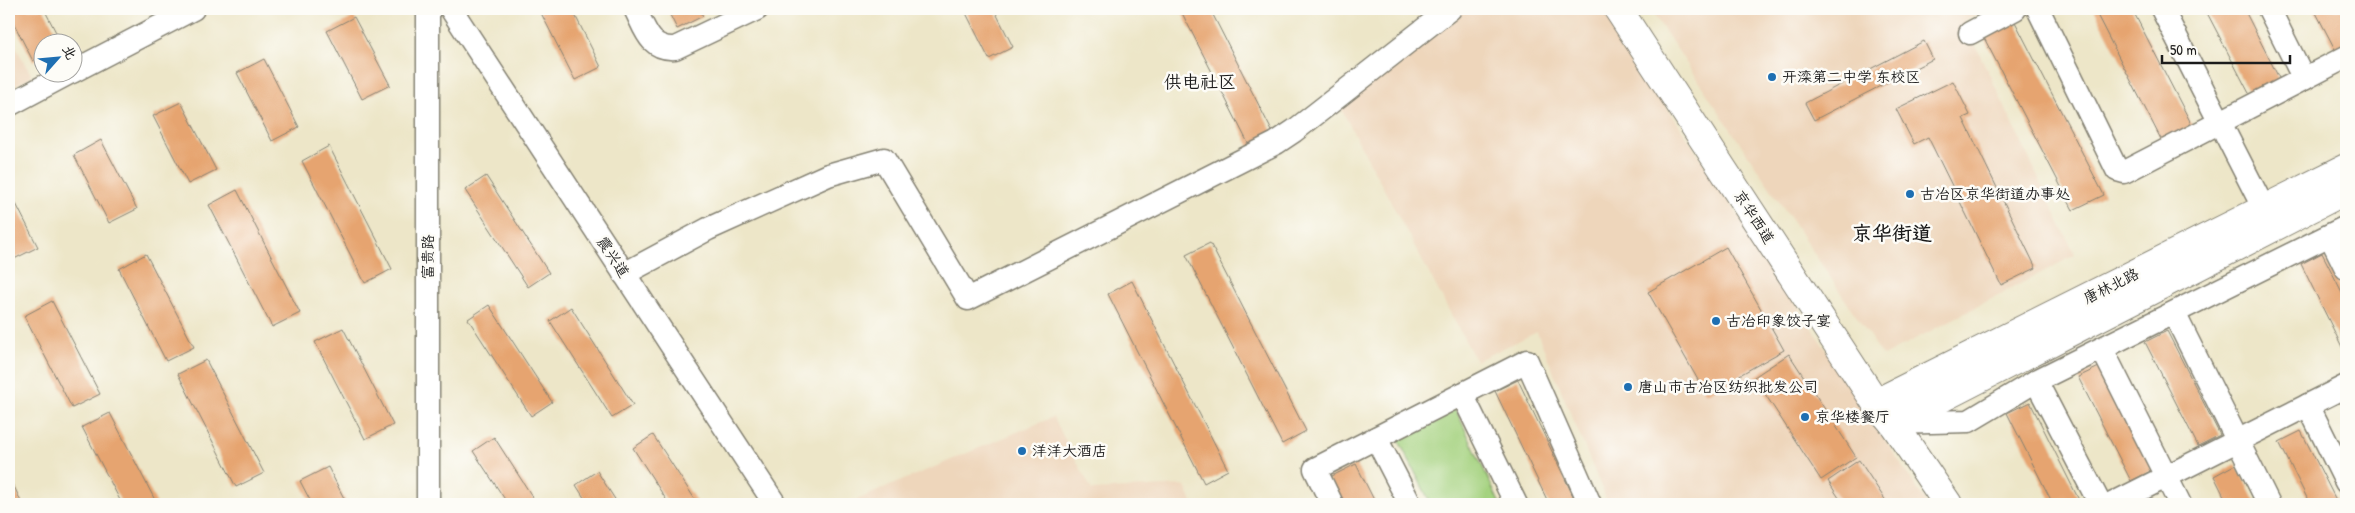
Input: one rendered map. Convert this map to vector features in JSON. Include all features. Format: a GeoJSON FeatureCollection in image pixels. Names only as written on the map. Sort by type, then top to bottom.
{"type":"FeatureCollection","features":[{"type":"Feature","properties":{"kind":"main road","name":"京华西道"},"geometry":{"type":"LineString","coordinates":[[1618,9],[1885,413],[1948,504]]}},
{"type":"Feature","properties":{"kind":"main road","name":"唐林北路"},"geometry":{"type":"LineString","coordinates":[[1885,413],[2264,209],[2346,168]]}},
{"type":"Feature","properties":{"kind":"main road","name":"唐林北路"},"geometry":{"type":"LineString","coordinates":[[1885,413],[2346,190]]}},
{"type":"Feature","properties":{"kind":"street"},"geometry":{"type":"LineString","coordinates":[[82,67],[193,9]]}},
{"type":"Feature","properties":{"kind":"street","name":"富贵路"},"geometry":{"type":"LineString","coordinates":[[428,9],[428,504]]}},
{"type":"Feature","properties":{"kind":"street","name":"震兴道"},"geometry":{"type":"LineString","coordinates":[[451,9],[776,504]]}},
{"type":"Feature","properties":{"kind":"street"},"geometry":{"type":"LineString","coordinates":[[635,9],[654,44],[663,49],[674,48],[757,9]]}},
{"type":"Feature","properties":{"kind":"street"},"geometry":{"type":"LineString","coordinates":[[624,274],[708,229],[819,179],[884,159],[968,299],[1276,143],[1450,9]]}},
{"type":"Feature","properties":{"kind":"street"},"geometry":{"type":"LineString","coordinates":[[1970,33],[2015,9]]}},
{"type":"Feature","properties":{"kind":"street"},"geometry":{"type":"LineString","coordinates":[[2038,9],[2117,170],[2124,172],[2221,124],[2346,57]]}},
{"type":"Feature","properties":{"kind":"street"},"geometry":{"type":"LineString","coordinates":[[2162,9],[2264,209]]}},
{"type":"Feature","properties":{"kind":"street"},"geometry":{"type":"LineString","coordinates":[[2269,9],[2304,79]]}},
{"type":"Feature","properties":{"kind":"street"},"geometry":{"type":"LineString","coordinates":[[9,105],[53,82]]}},
{"type":"Feature","properties":{"kind":"street"},"geometry":{"type":"LineString","coordinates":[[1885,413],[1968,421],[2036,381],[2338,231],[2346,268]]}},
{"type":"Feature","properties":{"kind":"street"},"geometry":{"type":"LineString","coordinates":[[2174,313],[2269,504]]}},
{"type":"Feature","properties":{"kind":"street"},"geometry":{"type":"LineString","coordinates":[[2102,349],[2180,504]]}},
{"type":"Feature","properties":{"kind":"street"},"geometry":{"type":"LineString","coordinates":[[1332,504],[1315,469],[1527,361],[1590,504]]}},
{"type":"Feature","properties":{"kind":"street"},"geometry":{"type":"LineString","coordinates":[[2036,381],[2100,504]]}},
{"type":"Feature","properties":{"kind":"street"},"geometry":{"type":"LineString","coordinates":[[2112,504],[2346,386]]}},
{"type":"Feature","properties":{"kind":"street"},"geometry":{"type":"LineString","coordinates":[[1462,394],[1516,504]]}},
{"type":"Feature","properties":{"kind":"street"},"geometry":{"type":"LineString","coordinates":[[2308,406],[2346,482]]}},
{"type":"Feature","properties":{"kind":"street"},"geometry":{"type":"LineString","coordinates":[[1376,438],[1410,504]]}},
{"type":"Feature","properties":{"kind":"shaded area"},"geometry":{"type":"Polygon","coordinates":[[[1465,9],[1603,9],[1927,504],[1608,504],[1537,332],[1476,361],[1340,107],[1465,9]]]}},
{"type":"Feature","properties":{"kind":"shaded area","name":"古冶区京华街道办事处"},"geometry":{"type":"Polygon","coordinates":[[[1650,9],[1987,9],[1964,21],[2075,255],[1883,356],[1650,9]]]}},
{"type":"Feature","properties":{"kind":"shaded area"},"geometry":{"type":"Polygon","coordinates":[[[9,35],[32,76],[9,89],[9,35]]]}},
{"type":"Feature","properties":{"kind":"shaded area","name":"洋洋大酒店"},"geometry":{"type":"Polygon","coordinates":[[[1053,417],[1092,490],[1184,485],[1193,504],[847,504],[1053,417]]]}},
{"type":"Feature","properties":{"kind":"green space"},"geometry":{"type":"Polygon","coordinates":[[[1450,408],[1457,412],[1500,504],[1431,504],[1398,439],[1450,408]]]}},
{"type":"Feature","properties":{"kind":"building"},"geometry":{"type":"Polygon","coordinates":[[[9,9],[44,9],[56,32],[32,32],[32,59],[9,14],[9,9]]]}},
{"type":"Feature","properties":{"kind":"building"},"geometry":{"type":"Polygon","coordinates":[[[539,9],[572,9],[601,67],[575,80],[539,9]]]}},
{"type":"Feature","properties":{"kind":"building"},"geometry":{"type":"Polygon","coordinates":[[[667,9],[699,9],[703,16],[677,29],[667,9]]]}},
{"type":"Feature","properties":{"kind":"building"},"geometry":{"type":"Polygon","coordinates":[[[964,9],[994,9],[1013,47],[989,59],[964,9]]]}},
{"type":"Feature","properties":{"kind":"building"},"geometry":{"type":"Polygon","coordinates":[[[1180,9],[1210,9],[1276,139],[1252,151],[1180,9]]]}},
{"type":"Feature","properties":{"kind":"building"},"geometry":{"type":"Polygon","coordinates":[[[2094,9],[2132,9],[2194,129],[2164,145],[2094,9]]]}},
{"type":"Feature","properties":{"kind":"building"},"geometry":{"type":"Polygon","coordinates":[[[2205,9],[2244,9],[2282,84],[2252,99],[2205,9]]]}},
{"type":"Feature","properties":{"kind":"building"},"geometry":{"type":"Polygon","coordinates":[[[2314,9],[2346,9],[2346,51],[2338,55],[2314,9]]]}},
{"type":"Feature","properties":{"kind":"building"},"geometry":{"type":"Polygon","coordinates":[[[2012,16],[2104,195],[2073,210],[1981,32],[2012,16]]]}},
{"type":"Feature","properties":{"kind":"building"},"geometry":{"type":"Polygon","coordinates":[[[354,17],[390,85],[362,99],[327,31],[354,17]]]}},
{"type":"Feature","properties":{"kind":"building"},"geometry":{"type":"Polygon","coordinates":[[[1924,41],[1933,59],[1814,120],[1805,103],[1924,41]]]}},
{"type":"Feature","properties":{"kind":"building"},"geometry":{"type":"Polygon","coordinates":[[[264,59],[299,127],[272,141],[237,73],[264,59]]]}},
{"type":"Feature","properties":{"kind":"building","name":"古冶区京华街道办事处"},"geometry":{"type":"Polygon","coordinates":[[[1953,81],[1970,115],[1963,118],[2036,268],[2001,285],[1928,137],[1914,144],[1896,109],[1953,81]]]}},
{"type":"Feature","properties":{"kind":"building"},"geometry":{"type":"Polygon","coordinates":[[[181,102],[216,170],[188,184],[153,116],[181,102]]]}},
{"type":"Feature","properties":{"kind":"building"},"geometry":{"type":"Polygon","coordinates":[[[101,140],[137,209],[109,223],[74,155],[101,140]]]}},
{"type":"Feature","properties":{"kind":"building"},"geometry":{"type":"Polygon","coordinates":[[[329,146],[392,269],[365,283],[302,161],[329,146]]]}},
{"type":"Feature","properties":{"kind":"building"},"geometry":{"type":"Polygon","coordinates":[[[486,176],[549,273],[528,287],[465,190],[486,176]]]}},
{"type":"Feature","properties":{"kind":"building"},"geometry":{"type":"Polygon","coordinates":[[[9,190],[38,247],[10,261],[9,258],[9,190]]]}},
{"type":"Feature","properties":{"kind":"building"},"geometry":{"type":"Polygon","coordinates":[[[237,190],[300,313],[272,327],[209,205],[237,190]]]}},
{"type":"Feature","properties":{"kind":"building"},"geometry":{"type":"Polygon","coordinates":[[[1210,243],[1306,431],[1282,444],[1186,255],[1210,243]]]}},
{"type":"Feature","properties":{"kind":"building","name":"古冶印象饺子宴"},"geometry":{"type":"Polygon","coordinates":[[[1726,247],[1784,350],[1706,394],[1648,292],[1726,247]]]}},
{"type":"Feature","properties":{"kind":"building"},"geometry":{"type":"Polygon","coordinates":[[[2322,253],[2346,300],[2346,355],[2301,264],[2322,253]]]}},
{"type":"Feature","properties":{"kind":"building"},"geometry":{"type":"Polygon","coordinates":[[[146,254],[194,347],[166,361],[119,269],[146,254]]]}},
{"type":"Feature","properties":{"kind":"building"},"geometry":{"type":"Polygon","coordinates":[[[1132,281],[1228,470],[1204,483],[1108,294],[1132,281]]]}},
{"type":"Feature","properties":{"kind":"building"},"geometry":{"type":"Polygon","coordinates":[[[52,301],[100,394],[72,408],[24,316],[52,301]]]}},
{"type":"Feature","properties":{"kind":"building"},"geometry":{"type":"Polygon","coordinates":[[[489,305],[552,402],[531,416],[468,319],[489,305]]]}},
{"type":"Feature","properties":{"kind":"building"},"geometry":{"type":"Polygon","coordinates":[[[571,307],[633,405],[612,418],[550,321],[571,307]]]}},
{"type":"Feature","properties":{"kind":"building"},"geometry":{"type":"Polygon","coordinates":[[[343,328],[393,425],[365,439],[315,342],[343,328]]]}},
{"type":"Feature","properties":{"kind":"building"},"geometry":{"type":"Polygon","coordinates":[[[2167,331],[2220,435],[2198,446],[2145,342],[2167,331]]]}},
{"type":"Feature","properties":{"kind":"building","name":"京华楼餐厅"},"geometry":{"type":"Polygon","coordinates":[[[1789,354],[1856,457],[1821,480],[1754,377],[1789,354]]]}},
{"type":"Feature","properties":{"kind":"building"},"geometry":{"type":"Polygon","coordinates":[[[206,360],[264,473],[236,487],[178,374],[206,360]]]}},
{"type":"Feature","properties":{"kind":"building"},"geometry":{"type":"Polygon","coordinates":[[[2101,366],[2153,470],[2131,481],[2078,377],[2101,366]]]}},
{"type":"Feature","properties":{"kind":"building"},"geometry":{"type":"Polygon","coordinates":[[[1518,380],[1577,504],[1549,504],[1495,391],[1518,380]]]}},
{"type":"Feature","properties":{"kind":"building"},"geometry":{"type":"Polygon","coordinates":[[[2030,402],[2081,504],[2053,504],[2007,413],[2030,402]]]}},
{"type":"Feature","properties":{"kind":"building"},"geometry":{"type":"Polygon","coordinates":[[[110,413],[157,504],[122,504],[82,427],[110,413]]]}},
{"type":"Feature","properties":{"kind":"building"},"geometry":{"type":"Polygon","coordinates":[[[2301,431],[2338,504],[2310,504],[2279,442],[2301,431]]]}},
{"type":"Feature","properties":{"kind":"building"},"geometry":{"type":"Polygon","coordinates":[[[653,435],[698,504],[669,504],[633,448],[653,435]]]}},
{"type":"Feature","properties":{"kind":"building"},"geometry":{"type":"Polygon","coordinates":[[[494,437],[537,504],[508,504],[473,451],[494,437]]]}},
{"type":"Feature","properties":{"kind":"building"},"geometry":{"type":"Polygon","coordinates":[[[1859,460],[1888,504],[1843,504],[1828,481],[1859,460]]]}},
{"type":"Feature","properties":{"kind":"building"},"geometry":{"type":"Polygon","coordinates":[[[1356,464],[1376,504],[1341,504],[1328,478],[1356,464]]]}},
{"type":"Feature","properties":{"kind":"building"},"geometry":{"type":"Polygon","coordinates":[[[2236,464],[2256,504],[2228,504],[2214,476],[2236,464]]]}},
{"type":"Feature","properties":{"kind":"building"},"geometry":{"type":"Polygon","coordinates":[[[328,467],[347,504],[312,504],[300,481],[328,467]]]}},
{"type":"Feature","properties":{"kind":"building"},"geometry":{"type":"Polygon","coordinates":[[[597,471],[618,504],[588,504],[576,485],[597,471]]]}},
{"type":"Feature","properties":{"kind":"building"},"geometry":{"type":"Polygon","coordinates":[[[14,486],[22,504],[9,504],[9,488],[14,486]]]}},
{"type":"Feature","properties":{"kind":"place","name":"开滦第二中学 东校区"},"geometry":{"type":"Point","coordinates":[1772,77]}},
{"type":"Feature","properties":{"kind":"place","name":"古冶区京华街道办事处"},"geometry":{"type":"Point","coordinates":[1910,194]}},
{"type":"Feature","properties":{"kind":"place","name":"古冶印象饺子宴"},"geometry":{"type":"Point","coordinates":[1716,321]}},
{"type":"Feature","properties":{"kind":"place","name":"唐山市古冶区纺织批发公司"},"geometry":{"type":"Point","coordinates":[1628,387]}},
{"type":"Feature","properties":{"kind":"place","name":"京华楼餐厅"},"geometry":{"type":"Point","coordinates":[1805,417]}},
{"type":"Feature","properties":{"kind":"place","name":"洋洋大酒店"},"geometry":{"type":"Point","coordinates":[1022,451]}},
{"type":"Feature","properties":{"kind":"district","name":"供电社区"},"geometry":{"type":"Point","coordinates":[1200,82]}},
{"type":"Feature","properties":{"kind":"district","name":"京华街道"},"geometry":{"type":"Point","coordinates":[1892,233]}}]}
